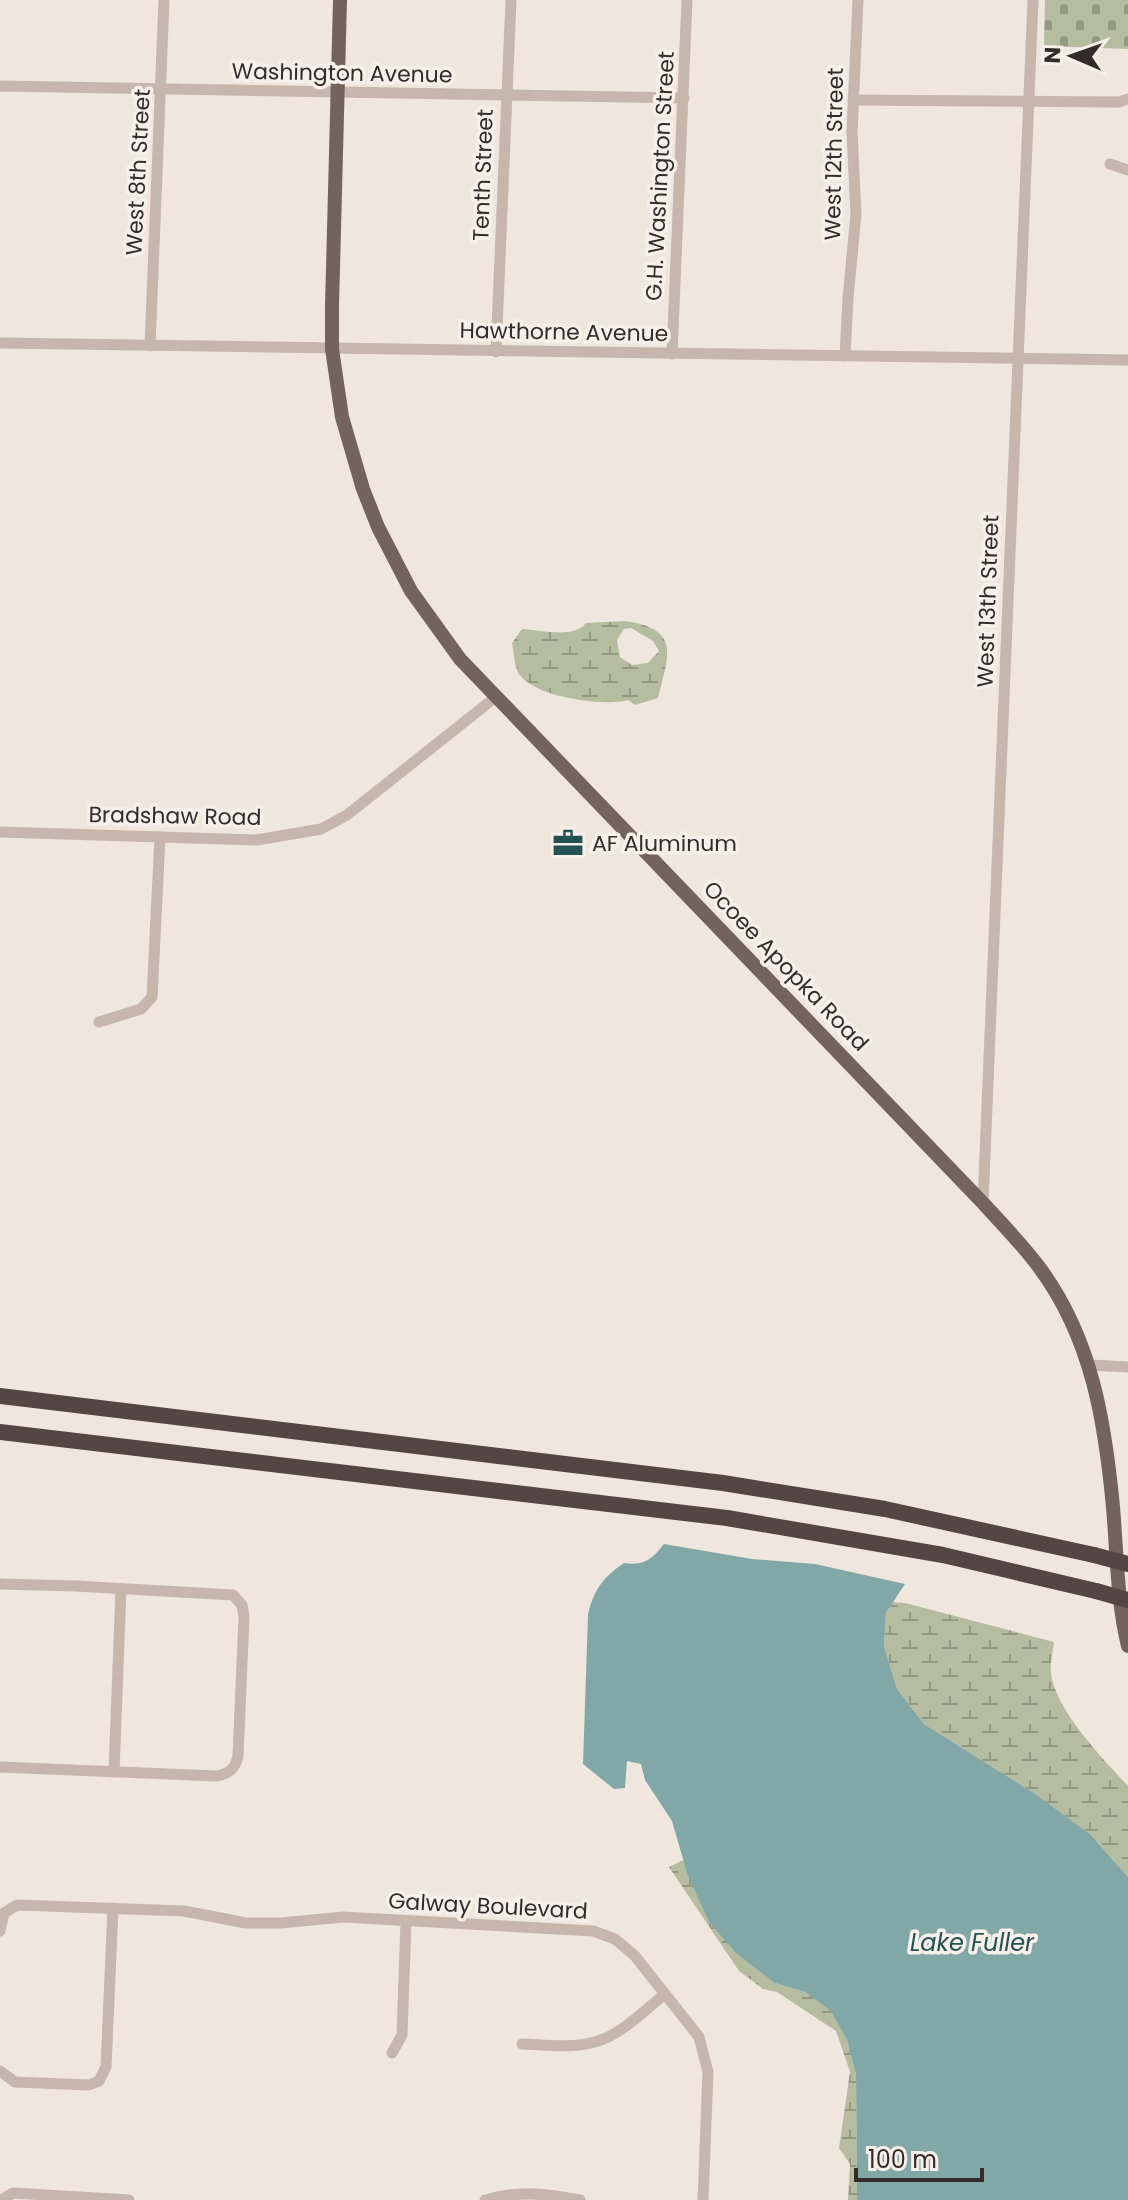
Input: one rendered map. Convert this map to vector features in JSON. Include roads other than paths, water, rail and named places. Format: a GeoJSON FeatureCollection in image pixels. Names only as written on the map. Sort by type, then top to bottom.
{"type":"FeatureCollection","features":[{"type":"Feature","properties":{"kind":"highway"},"geometry":{"type":"LineString","coordinates":[[0,1396],[723,1483],[885,1509],[1128,1564]]}},
{"type":"Feature","properties":{"kind":"highway"},"geometry":{"type":"LineString","coordinates":[[0,1432],[755,1522],[943,1555],[1128,1600]]}},
{"type":"Feature","properties":{"kind":"main road","name":"Ocoee Apopka Road"},"geometry":{"type":"LineString","coordinates":[[340,0],[332,349],[349,445],[378,527],[411,591],[460,659],[983,1203],[1041,1270],[1069,1317],[1090,1365],[1105,1430],[1121,1610],[1128,1646]]}},
{"type":"Feature","properties":{"kind":"street","name":"West 8th Street"},"geometry":{"type":"LineString","coordinates":[[150,346],[163,89],[164,0]]}},
{"type":"Feature","properties":{"kind":"street","name":"Tenth Street"},"geometry":{"type":"LineString","coordinates":[[496,352],[511,0]]}},
{"type":"Feature","properties":{"kind":"street","name":"G.H. Washington Street"},"geometry":{"type":"LineString","coordinates":[[672,354],[687,0]]}},
{"type":"Feature","properties":{"kind":"street","name":"West 12th Street"},"geometry":{"type":"LineString","coordinates":[[845,356],[856,214],[852,132],[858,0]]}},
{"type":"Feature","properties":{"kind":"street","name":"West 13th Street"},"geometry":{"type":"LineString","coordinates":[[983,1203],[1033,0]]}},
{"type":"Feature","properties":{"kind":"street","name":"Washington Avenue"},"geometry":{"type":"LineString","coordinates":[[0,86],[684,98]]}},
{"type":"Feature","properties":{"kind":"street"},"geometry":{"type":"LineString","coordinates":[[853,100],[1029,103],[1119,102],[1128,99]]}},
{"type":"Feature","properties":{"kind":"street"},"geometry":{"type":"LineString","coordinates":[[1110,164],[1128,170]]}},
{"type":"Feature","properties":{"kind":"street","name":"Hawthorne Avenue"},"geometry":{"type":"LineString","coordinates":[[0,343],[1128,360]]}},
{"type":"Feature","properties":{"kind":"street","name":"Bradshaw Road"},"geometry":{"type":"LineString","coordinates":[[0,832],[257,840],[321,829],[347,815],[497,696]]}},
{"type":"Feature","properties":{"kind":"street"},"geometry":{"type":"LineString","coordinates":[[99,1022],[141,1009],[152,997],[160,837]]}},
{"type":"Feature","properties":{"kind":"street"},"geometry":{"type":"LineString","coordinates":[[1090,1365],[1128,1367]]}},
{"type":"Feature","properties":{"kind":"street"},"geometry":{"type":"LineString","coordinates":[[0,1584],[233,1595],[242,1605],[244,1617],[238,1756],[232,1770],[216,1776],[0,1767]]}},
{"type":"Feature","properties":{"kind":"street"},"geometry":{"type":"LineString","coordinates":[[114,1772],[121,1589]]}},
{"type":"Feature","properties":{"kind":"street","name":"Galway Boulevard"},"geometry":{"type":"LineString","coordinates":[[0,1931],[4,1913],[17,1905],[184,1911],[246,1923],[343,1917],[593,1931],[615,1939],[635,1956],[699,2037],[705,2054],[708,2072],[703,2200]]}},
{"type":"Feature","properties":{"kind":"street"},"geometry":{"type":"LineString","coordinates":[[0,2071],[15,2082],[89,2085],[99,2081],[106,2067],[113,1908]]}},
{"type":"Feature","properties":{"kind":"street"},"geometry":{"type":"LineString","coordinates":[[392,2053],[402,2035],[406,1921]]}},
{"type":"Feature","properties":{"kind":"street"},"geometry":{"type":"LineString","coordinates":[[522,2044],[575,2045],[598,2041],[615,2033],[665,1994]]}},
{"type":"Feature","properties":{"kind":"street"},"geometry":{"type":"LineString","coordinates":[[1,2200],[13,2193],[129,2200]]}},
{"type":"Feature","properties":{"kind":"street"},"geometry":{"type":"LineString","coordinates":[[485,2200],[541,2193],[580,2200]]}},
{"type":"Feature","properties":{"kind":"water","name":"Lake Fuller"},"geometry":{"type":"Polygon","coordinates":[[[664,1544],[752,1559],[815,1564],[905,1584],[886,1613],[884,1646],[897,1689],[924,1724],[1037,1795],[1090,1834],[1128,1877],[1128,2200],[857,2200],[856,2075],[847,2040],[831,2011],[805,1992],[775,1983],[737,1954],[709,1922],[687,1873],[672,1821],[645,1780],[641,1764],[627,1761],[625,1788],[614,1789],[583,1764],[588,1615],[593,1599],[600,1585],[617,1568],[624,1563],[647,1560],[664,1544]]]}},
{"type":"Feature","properties":{"kind":"place","name":"AF Aluminum"},"geometry":{"type":"Point","coordinates":[568,843]}}]}
